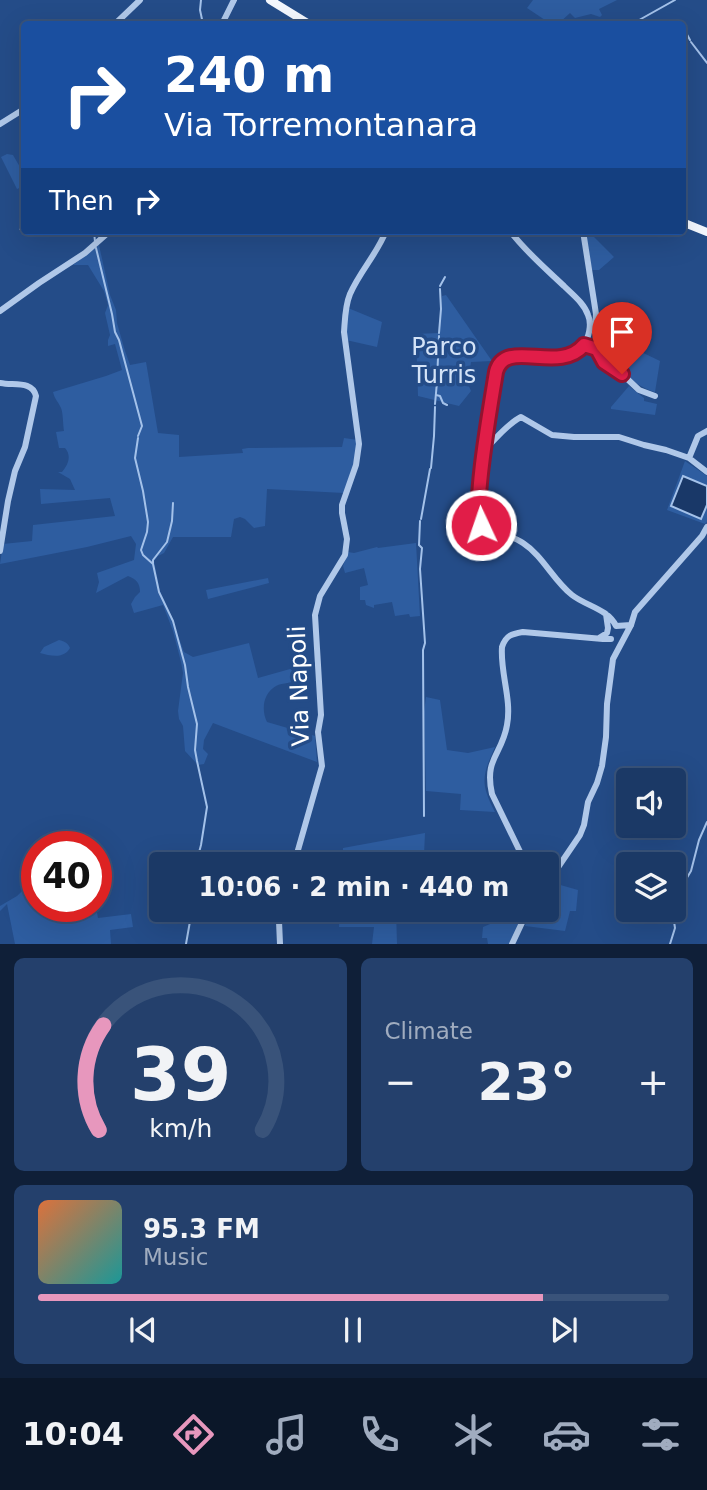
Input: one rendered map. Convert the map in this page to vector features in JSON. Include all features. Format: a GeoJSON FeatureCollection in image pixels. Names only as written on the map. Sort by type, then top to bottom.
{"type":"FeatureCollection","features":[{"type":"Feature","properties":{"kind":"main road"},"geometry":{"type":"LineString","coordinates":[[270,0],[304,21]]}},
{"type":"Feature","properties":{"kind":"main road"},"geometry":{"type":"LineString","coordinates":[[686,224],[707,232]]}},
{"type":"Feature","properties":{"kind":"street"},"geometry":{"type":"LineString","coordinates":[[119,21],[140,0]]}},
{"type":"Feature","properties":{"kind":"street"},"geometry":{"type":"LineString","coordinates":[[223,21],[233,0]]}},
{"type":"Feature","properties":{"kind":"street"},"geometry":{"type":"LineString","coordinates":[[0,124],[21,111]]}},
{"type":"Feature","properties":{"kind":"street"},"geometry":{"type":"LineString","coordinates":[[0,311],[85,253],[105,235]]}},
{"type":"Feature","properties":{"kind":"street","name":"Via Napoli"},"geometry":{"type":"LineString","coordinates":[[297,852],[322,766],[318,732],[321,715],[316,610],[320,596],[345,555],[347,539],[342,505],[359,453],[359,432],[344,332],[345,316],[350,294],[385,235]]}},
{"type":"Feature","properties":{"kind":"street"},"geometry":{"type":"LineString","coordinates":[[513,235],[581,303],[589,317],[597,349],[604,362],[639,390],[655,396]]}},
{"type":"Feature","properties":{"kind":"street"},"geometry":{"type":"LineString","coordinates":[[520,852],[492,794],[490,782],[490,768],[503,741],[509,716],[502,647],[506,638],[510,634],[523,632],[597,639],[610,635],[617,639],[621,630],[611,617],[574,597],[558,583],[525,544],[480,523],[478,517],[497,366],[502,360],[516,356],[568,357],[580,350],[592,331],[596,314],[584,235]]}},
{"type":"Feature","properties":{"kind":"street"},"geometry":{"type":"LineString","coordinates":[[584,345],[597,349]]}},
{"type":"Feature","properties":{"kind":"street"},"geometry":{"type":"LineString","coordinates":[[0,383],[30,386],[36,396],[26,447],[15,471],[10,492],[0,551]]}},
{"type":"Feature","properties":{"kind":"street"},"geometry":{"type":"LineString","coordinates":[[485,449],[521,417],[552,435],[620,437],[666,450],[689,458],[707,471]]}},
{"type":"Feature","properties":{"kind":"street"},"geometry":{"type":"LineString","coordinates":[[689,458],[698,436],[707,431]]}},
{"type":"Feature","properties":{"kind":"street"},"geometry":{"type":"LineString","coordinates":[[559,866],[580,835],[588,802],[602,766],[612,664],[618,646],[631,625],[635,612],[696,544],[707,527]]}},
{"type":"Feature","properties":{"kind":"street"},"geometry":{"type":"LineString","coordinates":[[606,614],[610,635],[618,646]]}},
{"type":"Feature","properties":{"kind":"street"},"geometry":{"type":"LineString","coordinates":[[610,635],[611,626],[631,625]]}},
{"type":"Feature","properties":{"kind":"street"},"geometry":{"type":"LineString","coordinates":[[279,922],[280,944]]}},
{"type":"Feature","properties":{"kind":"street"},"geometry":{"type":"LineString","coordinates":[[512,944],[522,922]]}},
{"type":"Feature","properties":{"kind":"green space"},"geometry":{"type":"Polygon","coordinates":[[[533,0],[617,0],[599,9],[602,15],[600,17],[591,14],[575,18],[570,13],[561,21],[546,21],[527,8],[533,0]]]}},
{"type":"Feature","properties":{"kind":"green space"},"geometry":{"type":"Polygon","coordinates":[[[13,155],[21,169],[21,187],[17,189],[1,157],[13,155]]]}},
{"type":"Feature","properties":{"kind":"green space"},"geometry":{"type":"Polygon","coordinates":[[[586,235],[592,235],[614,257],[599,270],[592,270],[586,235]]]}},
{"type":"Feature","properties":{"kind":"green space"},"geometry":{"type":"Polygon","coordinates":[[[99,245],[130,365],[146,362],[158,433],[179,435],[179,457],[243,453],[242,449],[248,448],[342,447],[344,438],[358,440],[358,449],[344,493],[267,489],[265,526],[254,528],[240,517],[234,519],[231,537],[173,537],[164,553],[154,561],[160,591],[184,652],[193,657],[249,643],[258,678],[315,662],[299,680],[272,689],[266,697],[264,707],[267,722],[315,736],[317,762],[213,723],[204,740],[203,749],[208,754],[204,764],[198,765],[185,751],[183,726],[178,711],[183,673],[173,631],[163,605],[134,613],[131,604],[140,589],[137,582],[128,576],[96,593],[99,582],[97,573],[134,560],[136,544],[131,536],[0,564],[3,544],[32,541],[33,525],[115,516],[110,498],[41,504],[40,489],[75,490],[70,479],[58,472],[62,472],[69,457],[65,448],[59,448],[56,432],[64,431],[63,415],[53,392],[122,370],[115,344],[108,346],[110,335],[105,313],[108,305],[104,291],[88,265],[73,265],[99,245]]]}},
{"type":"Feature","properties":{"kind":"green space","name":"Parco Turris"},"geometry":{"type":"Polygon","coordinates":[[[446,295],[492,361],[471,362],[468,384],[471,391],[459,406],[418,396],[416,334],[439,333],[442,296],[446,295]]]}},
{"type":"Feature","properties":{"kind":"green space"},"geometry":{"type":"Polygon","coordinates":[[[348,308],[382,322],[377,347],[346,340],[348,308]]]}},
{"type":"Feature","properties":{"kind":"green space"},"geometry":{"type":"Polygon","coordinates":[[[600,325],[608,332],[608,336],[660,361],[655,392],[625,376],[605,358],[600,346],[600,325]]]}},
{"type":"Feature","properties":{"kind":"green space"},"geometry":{"type":"Polygon","coordinates":[[[629,386],[644,398],[644,401],[657,404],[655,415],[611,409],[629,386]]]}},
{"type":"Feature","properties":{"kind":"green space"},"geometry":{"type":"Polygon","coordinates":[[[685,461],[707,476],[705,524],[667,510],[685,461]]]}},
{"type":"Feature","properties":{"kind":"green space"},"geometry":{"type":"Polygon","coordinates":[[[416,543],[420,616],[395,616],[392,602],[374,605],[374,608],[366,605],[365,600],[360,600],[360,587],[368,585],[364,568],[345,573],[343,566],[348,552],[416,543]]]}},
{"type":"Feature","properties":{"kind":"green space"},"geometry":{"type":"Polygon","coordinates":[[[268,578],[269,583],[208,599],[206,590],[268,578]]]}},
{"type":"Feature","properties":{"kind":"green space"},"geometry":{"type":"Polygon","coordinates":[[[59,640],[66,642],[70,648],[64,654],[53,656],[40,653],[44,647],[59,640]]]}},
{"type":"Feature","properties":{"kind":"green space"},"geometry":{"type":"Polygon","coordinates":[[[426,697],[440,700],[447,750],[468,753],[495,747],[484,780],[495,812],[460,810],[461,794],[426,791],[426,697]]]}},
{"type":"Feature","properties":{"kind":"green space"},"geometry":{"type":"Polygon","coordinates":[[[425,833],[424,852],[348,852],[343,851],[343,848],[425,833]]]}},
{"type":"Feature","properties":{"kind":"green space"},"geometry":{"type":"Polygon","coordinates":[[[559,885],[578,890],[576,911],[570,911],[565,931],[525,926],[526,922],[559,922],[559,885]]]}},
{"type":"Feature","properties":{"kind":"green space"},"geometry":{"type":"Polygon","coordinates":[[[21,892],[21,922],[112,922],[112,916],[131,914],[133,927],[110,930],[111,944],[15,944],[7,904],[0,911],[0,906],[21,892]]]}},
{"type":"Feature","properties":{"kind":"green space"},"geometry":{"type":"Polygon","coordinates":[[[339,922],[396,922],[397,944],[372,944],[374,927],[339,927],[339,922]]]}},
{"type":"Feature","properties":{"kind":"green space"},"geometry":{"type":"Polygon","coordinates":[[[495,922],[520,922],[510,944],[488,944],[487,938],[482,938],[483,927],[495,922]]]}},
{"type":"Feature","properties":{"kind":"shaded area"},"geometry":{"type":"Polygon","coordinates":[[[683,476],[707,486],[707,505],[701,519],[671,506],[683,476]]]}},
{"type":"Feature","properties":{"kind":"waterway"},"geometry":{"type":"LineString","coordinates":[[201,0],[202,21]]}},
{"type":"Feature","properties":{"kind":"waterway"},"geometry":{"type":"LineString","coordinates":[[637,21],[675,0]]}},
{"type":"Feature","properties":{"kind":"waterway"},"geometry":{"type":"LineString","coordinates":[[686,33],[690,40]]}},
{"type":"Feature","properties":{"kind":"waterway"},"geometry":{"type":"LineString","coordinates":[[691,42],[707,63]]}},
{"type":"Feature","properties":{"kind":"waterway"},"geometry":{"type":"LineString","coordinates":[[94,235],[95,242]]}},
{"type":"Feature","properties":{"kind":"waterway"},"geometry":{"type":"LineString","coordinates":[[96,248],[115,332],[142,426],[138,436]]}},
{"type":"Feature","properties":{"kind":"waterway"},"geometry":{"type":"LineString","coordinates":[[440,286],[445,277]]}},
{"type":"Feature","properties":{"kind":"waterway"},"geometry":{"type":"LineString","coordinates":[[439,333],[440,289]]}},
{"type":"Feature","properties":{"kind":"waterway"},"geometry":{"type":"LineString","coordinates":[[437,380],[439,336]]}},
{"type":"Feature","properties":{"kind":"waterway"},"geometry":{"type":"LineString","coordinates":[[435,404],[437,382]]}},
{"type":"Feature","properties":{"kind":"waterway"},"geometry":{"type":"LineString","coordinates":[[436,395],[447,405]]}},
{"type":"Feature","properties":{"kind":"waterway"},"geometry":{"type":"LineString","coordinates":[[431,468],[435,407]]}},
{"type":"Feature","properties":{"kind":"waterway"},"geometry":{"type":"LineString","coordinates":[[138,438],[135,458],[148,522],[141,550],[153,564],[159,592],[173,621],[197,724],[195,750],[207,807],[199,852]]}},
{"type":"Feature","properties":{"kind":"waterway"},"geometry":{"type":"LineString","coordinates":[[421,519],[430,469]]}},
{"type":"Feature","properties":{"kind":"waterway"},"geometry":{"type":"LineString","coordinates":[[153,563],[167,542],[173,503]]}},
{"type":"Feature","properties":{"kind":"waterway"},"geometry":{"type":"LineString","coordinates":[[420,521],[425,643],[424,816]]}},
{"type":"Feature","properties":{"kind":"waterway"},"geometry":{"type":"LineString","coordinates":[[670,944],[675,928],[673,915],[679,905],[679,891],[691,871],[707,822]]}},
{"type":"Feature","properties":{"kind":"waterway"},"geometry":{"type":"LineString","coordinates":[[186,944],[190,922]]}},
{"type":"Feature","properties":{"kind":"route"},"geometry":{"type":"LineString","coordinates":[[481,525],[478,517],[479,495],[497,366],[502,360],[516,356],[568,357],[584,345],[597,349],[604,362],[622,374]]}}]}
